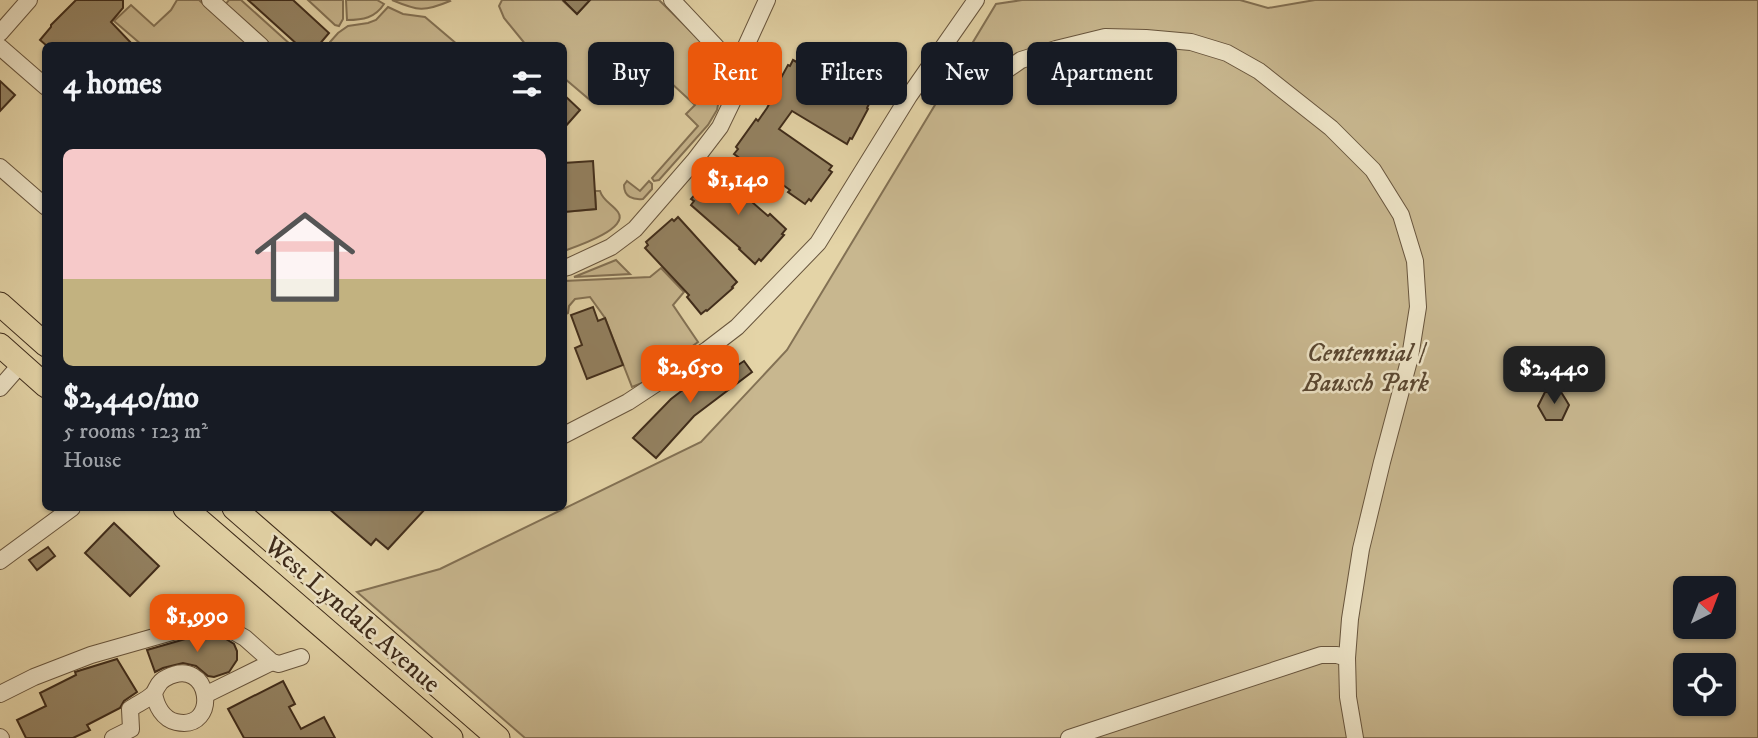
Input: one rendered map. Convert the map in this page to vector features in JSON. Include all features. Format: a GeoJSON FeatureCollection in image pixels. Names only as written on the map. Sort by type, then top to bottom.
{"type":"FeatureCollection","features":[{"type":"Feature","properties":{"kind":"highway"},"geometry":{"type":"LineString","coordinates":[[0,304],[42,341]]}},
{"type":"Feature","properties":{"kind":"highway"},"geometry":{"type":"LineString","coordinates":[[0,345],[42,382]]}},
{"type":"Feature","properties":{"kind":"highway","name":"West Lyndale Avenue"},"geometry":{"type":"LineString","coordinates":[[188,511],[451,738]]}},
{"type":"Feature","properties":{"kind":"highway","name":"West Lyndale Avenue"},"geometry":{"type":"LineString","coordinates":[[237,511],[498,738]]}},
{"type":"Feature","properties":{"kind":"street"},"geometry":{"type":"LineString","coordinates":[[0,33],[29,0]]}},
{"type":"Feature","properties":{"kind":"street"},"geometry":{"type":"LineString","coordinates":[[211,0],[257,42]]}},
{"type":"Feature","properties":{"kind":"street"},"geometry":{"type":"LineString","coordinates":[[672,0],[712,42]]}},
{"type":"Feature","properties":{"kind":"street"},"geometry":{"type":"LineString","coordinates":[[748,42],[767,0]]}},
{"type":"Feature","properties":{"kind":"street"},"geometry":{"type":"LineString","coordinates":[[567,433],[628,402],[707,350],[737,327],[818,243],[909,96],[976,0]]}},
{"type":"Feature","properties":{"kind":"street"},"geometry":{"type":"LineString","coordinates":[[1013,66],[1021,60],[1056,49],[1105,37],[1191,42],[1227,53],[1259,71],[1331,128],[1373,170],[1401,215],[1415,261],[1418,307],[1410,358],[1361,549],[1350,619],[1348,697],[1355,738]]}},
{"type":"Feature","properties":{"kind":"street"},"geometry":{"type":"LineString","coordinates":[[0,47],[42,84]]}},
{"type":"Feature","properties":{"kind":"street"},"geometry":{"type":"LineString","coordinates":[[567,267],[611,247],[635,229],[694,161],[720,127],[731,105]]}},
{"type":"Feature","properties":{"kind":"street"},"geometry":{"type":"LineString","coordinates":[[0,167],[42,204]]}},
{"type":"Feature","properties":{"kind":"street"},"geometry":{"type":"LineString","coordinates":[[0,388],[21,364]]}},
{"type":"Feature","properties":{"kind":"street"},"geometry":{"type":"LineString","coordinates":[[0,561],[68,511]]}},
{"type":"Feature","properties":{"kind":"street"},"geometry":{"type":"LineString","coordinates":[[1,691],[91,655],[214,620],[245,638],[272,662],[279,664],[301,657]]}},
{"type":"Feature","properties":{"kind":"street"},"geometry":{"type":"LineString","coordinates":[[1069,738],[1321,655],[1347,658]]}},
{"type":"Feature","properties":{"kind":"street"},"geometry":{"type":"LineString","coordinates":[[205,695],[272,662]]}},
{"type":"Feature","properties":{"kind":"street"},"geometry":{"type":"LineString","coordinates":[[183,674],[194,677],[201,683],[206,702],[196,720],[176,722],[161,711],[154,693],[164,678],[183,674]]}},
{"type":"Feature","properties":{"kind":"street"},"geometry":{"type":"LineString","coordinates":[[113,738],[133,734],[130,709],[154,693]]}},
{"type":"Feature","properties":{"kind":"green space"},"geometry":{"type":"Polygon","coordinates":[[[177,0],[199,0],[246,42],[138,42],[114,21],[131,5],[154,26],[171,10],[177,0]]]}},
{"type":"Feature","properties":{"kind":"green space"},"geometry":{"type":"Polygon","coordinates":[[[229,0],[241,0],[288,42],[267,42],[225,5],[229,0]]]}},
{"type":"Feature","properties":{"kind":"green space"},"geometry":{"type":"Polygon","coordinates":[[[308,0],[343,0],[343,19],[339,26],[335,25],[308,0]]]}},
{"type":"Feature","properties":{"kind":"green space"},"geometry":{"type":"Polygon","coordinates":[[[346,0],[377,0],[384,4],[368,17],[347,20],[346,0]]]}},
{"type":"Feature","properties":{"kind":"green space"},"geometry":{"type":"Polygon","coordinates":[[[392,0],[449,0],[450,1],[421,9],[392,0]]]}},
{"type":"Feature","properties":{"kind":"green space"},"geometry":{"type":"Polygon","coordinates":[[[502,0],[562,0],[577,14],[590,0],[659,0],[702,42],[688,42],[688,99],[674,86],[674,42],[588,42],[588,98],[567,81],[567,42],[524,42],[504,18],[499,6],[502,0]]]}},
{"type":"Feature","properties":{"kind":"green space","name":"Centennial / Bausch Park"},"geometry":{"type":"Polygon","coordinates":[[[1022,0],[1240,0],[1268,8],[1315,0],[1758,0],[1758,738],[525,738],[357,592],[440,569],[559,511],[567,511],[567,507],[701,442],[787,350],[935,105],[1013,105],[1013,42],[973,42],[996,4],[1022,0]]]}},
{"type":"Feature","properties":{"kind":"green space"},"geometry":{"type":"Polygon","coordinates":[[[388,7],[403,14],[425,17],[454,42],[330,42],[348,26],[376,20],[388,7]]]}},
{"type":"Feature","properties":{"kind":"green space"},"geometry":{"type":"Polygon","coordinates":[[[695,105],[718,105],[708,125],[659,180],[654,181],[652,178],[698,126],[686,114],[695,105]]]}},
{"type":"Feature","properties":{"kind":"green space"},"geometry":{"type":"Polygon","coordinates":[[[627,181],[640,191],[649,181],[652,189],[643,199],[633,198],[627,195],[624,189],[627,181]]]}},
{"type":"Feature","properties":{"kind":"green space"},"geometry":{"type":"Polygon","coordinates":[[[595,191],[600,191],[620,218],[609,231],[567,250],[567,212],[596,209],[595,191]]]}},
{"type":"Feature","properties":{"kind":"green space"},"geometry":{"type":"Polygon","coordinates":[[[616,260],[630,274],[574,277],[616,260]]]}},
{"type":"Feature","properties":{"kind":"green space"},"geometry":{"type":"Polygon","coordinates":[[[661,268],[684,292],[673,305],[698,342],[642,383],[632,387],[605,318],[590,297],[575,299],[567,314],[567,281],[650,277],[661,268]]]}},
{"type":"Feature","properties":{"kind":"building"},"geometry":{"type":"Polygon","coordinates":[[[76,0],[123,0],[123,8],[111,22],[130,42],[42,42],[40,40],[76,0]]]}},
{"type":"Feature","properties":{"kind":"building"},"geometry":{"type":"Polygon","coordinates":[[[248,0],[293,0],[329,33],[321,42],[295,42],[248,0]]]}},
{"type":"Feature","properties":{"kind":"building"},"geometry":{"type":"Polygon","coordinates":[[[563,0],[590,0],[577,14],[563,0]]]}},
{"type":"Feature","properties":{"kind":"building"},"geometry":{"type":"Polygon","coordinates":[[[793,60],[796,62],[796,105],[868,105],[847,144],[792,111],[779,129],[832,166],[829,170],[832,172],[811,201],[809,199],[805,204],[754,164],[752,167],[734,154],[738,149],[736,147],[769,105],[782,105],[782,76],[788,65],[790,66],[793,60]]]}},
{"type":"Feature","properties":{"kind":"building"},"geometry":{"type":"Polygon","coordinates":[[[0,81],[15,95],[0,111],[0,81]]]}},
{"type":"Feature","properties":{"kind":"building"},"geometry":{"type":"Polygon","coordinates":[[[567,98],[580,110],[567,125],[567,98]]]}},
{"type":"Feature","properties":{"kind":"building"},"geometry":{"type":"Polygon","coordinates":[[[593,161],[596,209],[567,212],[567,163],[593,161]]]}},
{"type":"Feature","properties":{"kind":"building"},"geometry":{"type":"Polygon","coordinates":[[[721,170],[738,185],[736,188],[786,229],[782,234],[784,235],[761,261],[759,259],[755,264],[691,205],[694,201],[691,199],[714,173],[716,175],[721,170]]]}},
{"type":"Feature","properties":{"kind":"building"},"geometry":{"type":"Polygon","coordinates":[[[678,217],[737,282],[701,314],[687,297],[689,295],[645,248],[648,245],[646,242],[672,219],[674,221],[678,217]]]}},
{"type":"Feature","properties":{"kind":"building"},"geometry":{"type":"Polygon","coordinates":[[[593,307],[598,321],[605,318],[623,365],[587,379],[575,348],[582,345],[571,315],[593,307]]]}},
{"type":"Feature","properties":{"kind":"building"},"geometry":{"type":"Polygon","coordinates":[[[726,357],[735,367],[744,361],[752,372],[694,416],[656,458],[633,438],[671,399],[726,357]]]}},
{"type":"Feature","properties":{"kind":"building"},"geometry":{"type":"Polygon","coordinates":[[[1545,392],[1561,392],[1566,400],[1569,405],[1562,420],[1546,420],[1538,406],[1545,392]]]}},
{"type":"Feature","properties":{"kind":"building"},"geometry":{"type":"Polygon","coordinates":[[[331,511],[423,511],[388,549],[376,539],[371,545],[331,511]]]}},
{"type":"Feature","properties":{"kind":"building"},"geometry":{"type":"Polygon","coordinates":[[[114,523],[159,566],[130,596],[85,553],[114,523]]]}},
{"type":"Feature","properties":{"kind":"building"},"geometry":{"type":"Polygon","coordinates":[[[48,547],[55,556],[37,570],[29,560],[48,547]]]}},
{"type":"Feature","properties":{"kind":"building"},"geometry":{"type":"Polygon","coordinates":[[[213,631],[234,644],[237,651],[237,660],[229,672],[214,677],[208,676],[196,666],[183,663],[155,672],[147,650],[213,631]]]}},
{"type":"Feature","properties":{"kind":"building"},"geometry":{"type":"Polygon","coordinates":[[[117,659],[137,692],[124,701],[120,708],[87,725],[90,730],[73,738],[26,738],[17,720],[46,706],[40,693],[76,675],[75,672],[117,659]]]}},
{"type":"Feature","properties":{"kind":"building"},"geometry":{"type":"Polygon","coordinates":[[[283,681],[295,704],[289,707],[301,729],[324,717],[335,738],[244,738],[228,709],[283,681]]]}}]}
